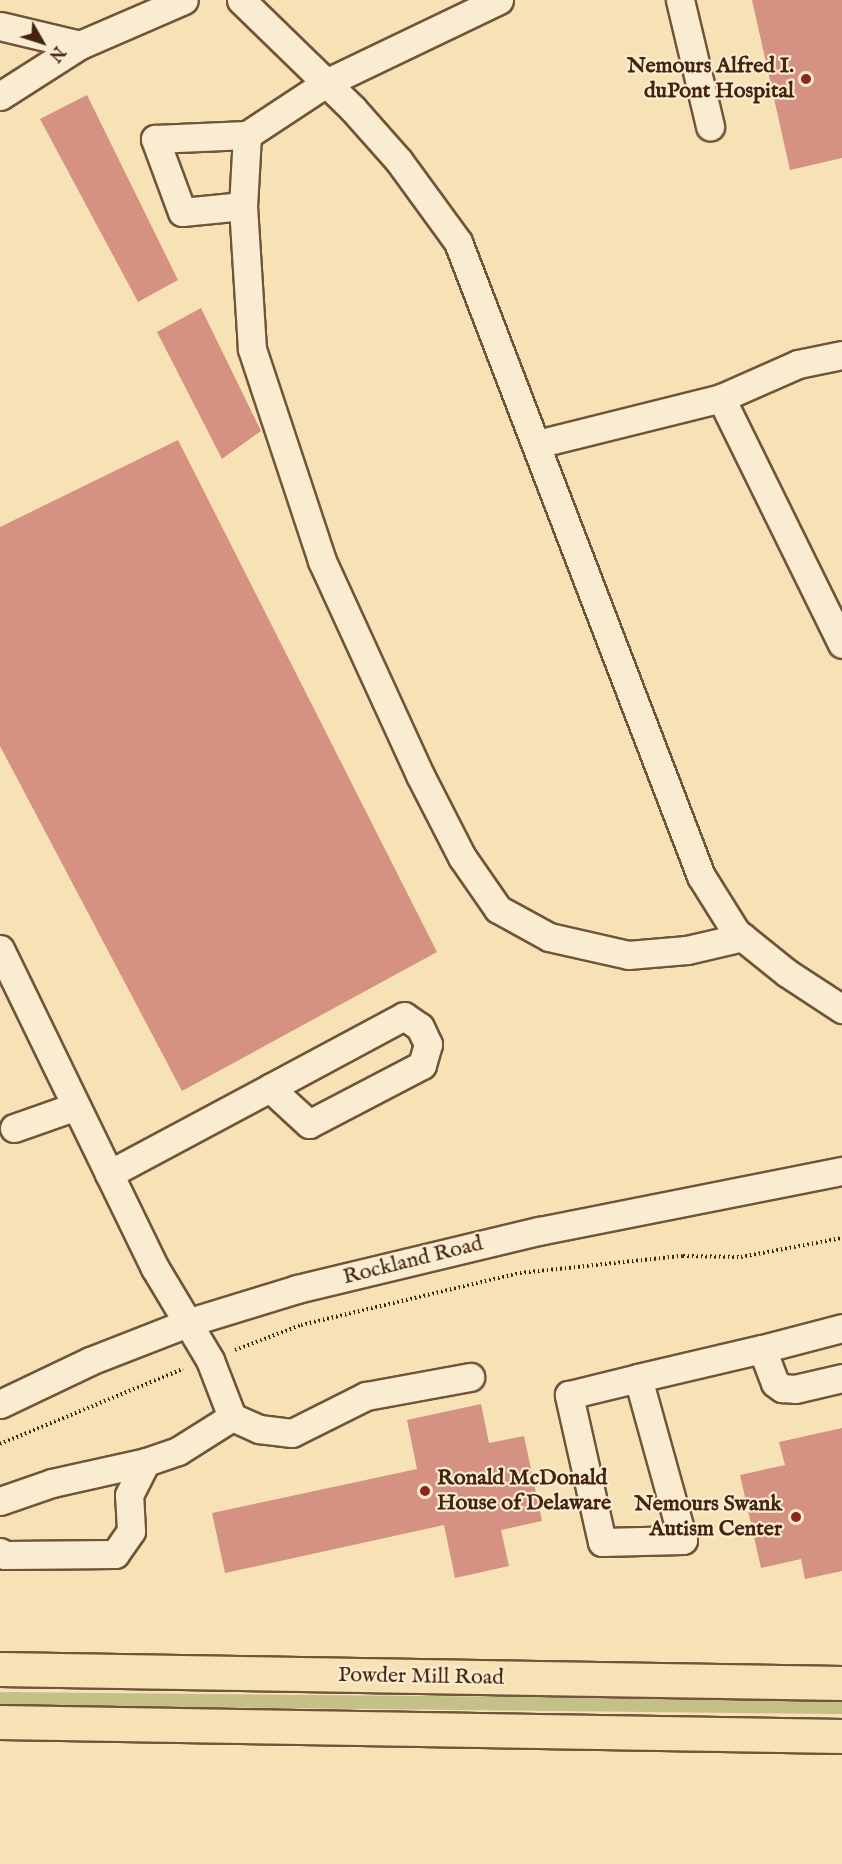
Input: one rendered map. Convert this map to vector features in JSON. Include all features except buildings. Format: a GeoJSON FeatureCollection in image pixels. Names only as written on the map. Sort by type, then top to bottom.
{"type":"FeatureCollection","features":[{"type":"Feature","properties":{"kind":"highway","name":"Powder Mill Road"},"geometry":{"type":"LineString","coordinates":[[0,1669],[842,1683]]}},
{"type":"Feature","properties":{"kind":"highway"},"geometry":{"type":"LineString","coordinates":[[0,1722],[829,1735]]}},
{"type":"Feature","properties":{"kind":"street"},"geometry":{"type":"LineString","coordinates":[[0,96],[80,45],[184,0]]}},
{"type":"Feature","properties":{"kind":"street"},"geometry":{"type":"LineString","coordinates":[[241,0],[327,83],[399,161],[458,243],[537,444],[700,876],[743,937],[787,973],[842,1009]]}},
{"type":"Feature","properties":{"kind":"street"},"geometry":{"type":"LineString","coordinates":[[243,206],[182,212],[155,139],[248,135],[327,83],[499,0]]}},
{"type":"Feature","properties":{"kind":"street"},"geometry":{"type":"LineString","coordinates":[[680,0],[710,126]]}},
{"type":"Feature","properties":{"kind":"street"},"geometry":{"type":"LineString","coordinates":[[0,26],[80,45]]}},
{"type":"Feature","properties":{"kind":"street"},"geometry":{"type":"LineString","coordinates":[[248,135],[243,206],[252,349],[281,446],[322,561],[415,765],[462,857],[498,909],[549,937],[628,955],[687,951],[743,937]]}},
{"type":"Feature","properties":{"kind":"street"},"geometry":{"type":"LineString","coordinates":[[537,444],[721,398],[798,364],[842,355]]}},
{"type":"Feature","properties":{"kind":"street"},"geometry":{"type":"LineString","coordinates":[[721,398],[842,644]]}},
{"type":"Feature","properties":{"kind":"street"},"geometry":{"type":"LineString","coordinates":[[0,950],[74,1107],[155,1268],[190,1322],[210,1360],[232,1417],[259,1429],[292,1433],[366,1396],[470,1377]]}},
{"type":"Feature","properties":{"kind":"street"},"geometry":{"type":"LineString","coordinates":[[109,1174],[404,1016],[420,1027],[428,1044],[422,1065],[309,1124],[270,1088]]}},
{"type":"Feature","properties":{"kind":"street"},"geometry":{"type":"LineString","coordinates":[[14,1128],[74,1107]]}},
{"type":"Feature","properties":{"kind":"street","name":"Rockland Road"},"geometry":{"type":"LineString","coordinates":[[0,1404],[90,1361],[190,1322],[297,1289],[527,1234],[842,1171]]}},
{"type":"Feature","properties":{"kind":"street"},"geometry":{"type":"LineString","coordinates":[[638,1378],[683,1540],[602,1542],[569,1395],[638,1378],[762,1349],[842,1328]]}},
{"type":"Feature","properties":{"kind":"street"},"geometry":{"type":"LineString","coordinates":[[762,1349],[775,1383],[782,1388],[795,1389],[842,1378]]}},
{"type":"Feature","properties":{"kind":"street"},"geometry":{"type":"LineString","coordinates":[[0,1501],[52,1483],[146,1462],[178,1451],[232,1417]]}},
{"type":"Feature","properties":{"kind":"street"},"geometry":{"type":"LineString","coordinates":[[0,1552],[5,1556],[115,1554],[131,1531],[129,1495],[146,1462]]}},
{"type":"Feature","properties":{"kind":"street"},"geometry":{"type":"LineString","coordinates":[[829,1735],[842,1756]]}},
{"type":"Feature","properties":{"kind":"path"},"geometry":{"type":"LineString","coordinates":[[0,1444],[301,1325],[520,1273],[682,1256],[741,1257],[842,1238]]}},
{"type":"Feature","properties":{"kind":"shaded area"},"geometry":{"type":"Polygon","coordinates":[[[0,1692],[842,1700],[842,1714],[0,1705],[0,1692]]]}},
{"type":"Feature","properties":{"kind":"place","name":"Nemours Alfred I. duPont Hospital"},"geometry":{"type":"Point","coordinates":[806,79]}},
{"type":"Feature","properties":{"kind":"place","name":"Ronald McDonald House of Delaware"},"geometry":{"type":"Point","coordinates":[425,1491]}},
{"type":"Feature","properties":{"kind":"place","name":"Nemours Swank Autism Center"},"geometry":{"type":"Point","coordinates":[796,1517]}}]}
